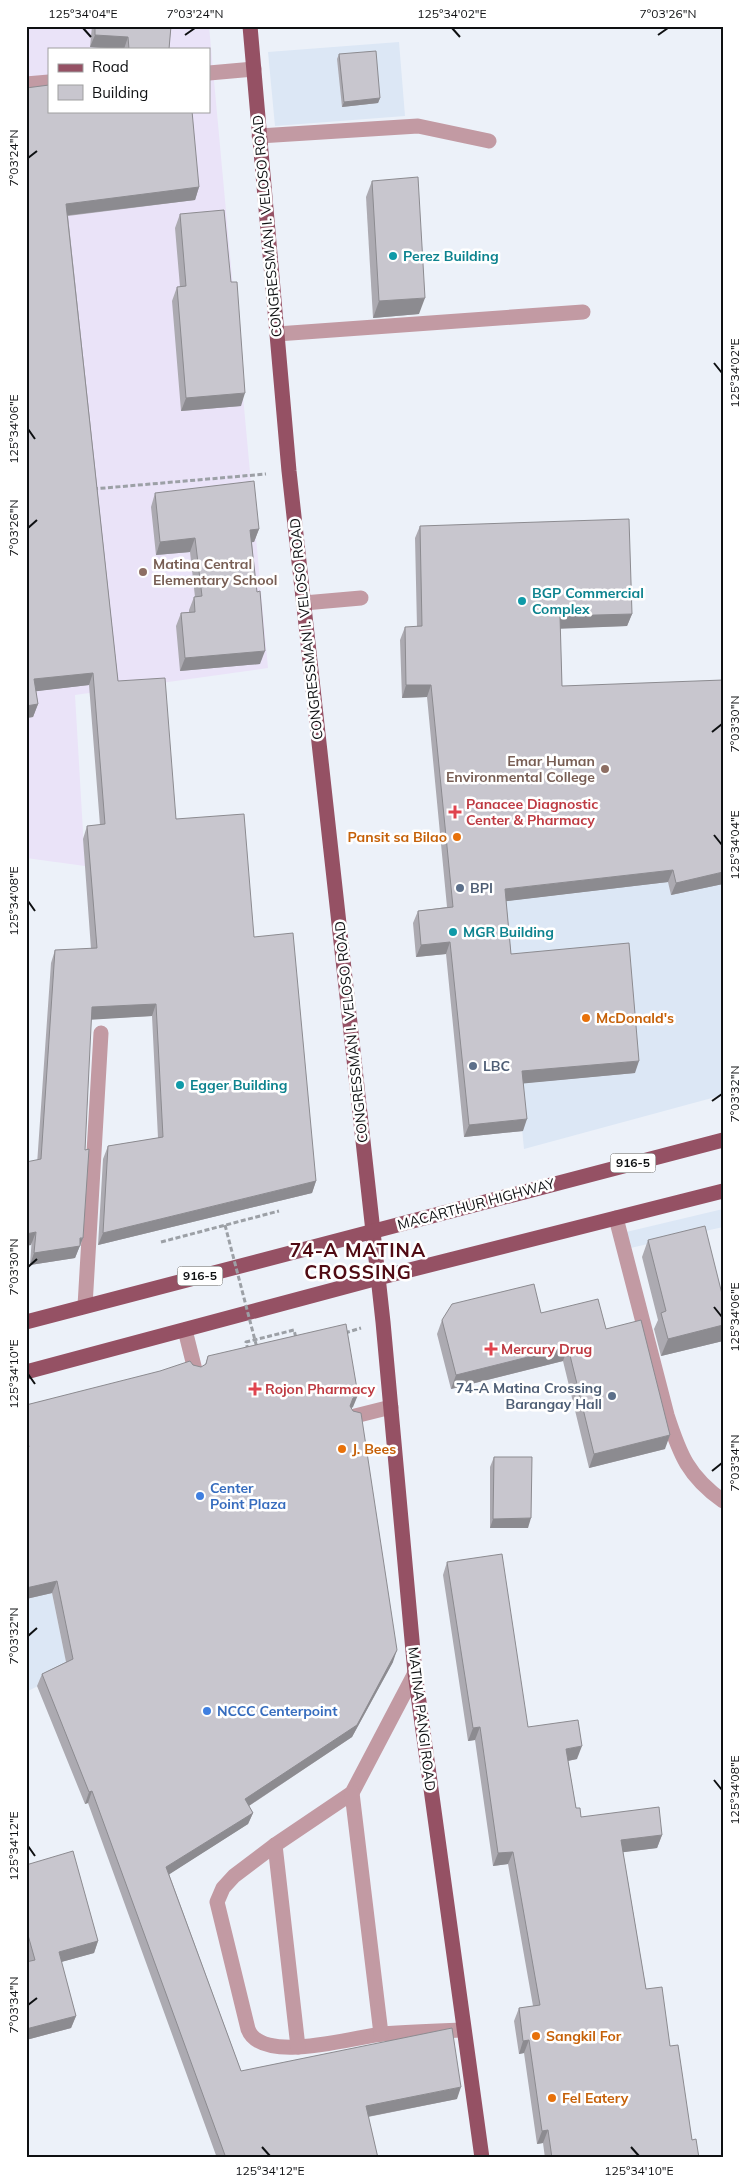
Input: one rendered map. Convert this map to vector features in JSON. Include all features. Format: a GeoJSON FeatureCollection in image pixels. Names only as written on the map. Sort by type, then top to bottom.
{"type":"FeatureCollection","features":[{"type":"Feature","properties":{"kind":"main road","name":"CONGRESSMAN I. VELOSO ROAD"},"geometry":{"type":"LineString","coordinates":[[250,26],[289,470],[378,1278]]}},
{"type":"Feature","properties":{"kind":"main road","name":"MACARTHUR HIGHWAY"},"geometry":{"type":"LineString","coordinates":[[26,1322],[723,1140]]}},
{"type":"Feature","properties":{"kind":"main road"},"geometry":{"type":"LineString","coordinates":[[26,1372],[378,1278],[723,1191]]}},
{"type":"Feature","properties":{"kind":"main road","name":"MATINA PANGI ROAD"},"geometry":{"type":"LineString","coordinates":[[378,1278],[416,1673],[463,2030],[482,2158]]}},
{"type":"Feature","properties":{"kind":"lane"},"geometry":{"type":"LineString","coordinates":[[210,73],[254,69]]}},
{"type":"Feature","properties":{"kind":"lane"},"geometry":{"type":"LineString","coordinates":[[26,84],[48,82]]}},
{"type":"Feature","properties":{"kind":"lane"},"geometry":{"type":"LineString","coordinates":[[259,136],[418,126],[489,141]]}},
{"type":"Feature","properties":{"kind":"lane"},"geometry":{"type":"LineString","coordinates":[[277,334],[583,312]]}},
{"type":"Feature","properties":{"kind":"lane"},"geometry":{"type":"LineString","coordinates":[[304,603],[361,598]]}},
{"type":"Feature","properties":{"kind":"lane"},"geometry":{"type":"LineString","coordinates":[[85,1306],[101,1033]]}},
{"type":"Feature","properties":{"kind":"lane"},"geometry":{"type":"LineString","coordinates":[[616,1218],[667,1415],[677,1446],[689,1469],[704,1487],[723,1501]]}},
{"type":"Feature","properties":{"kind":"lane"},"geometry":{"type":"LineString","coordinates":[[185,1330],[195,1370]]}},
{"type":"Feature","properties":{"kind":"lane"},"geometry":{"type":"LineString","coordinates":[[355,1416],[390,1407]]}},
{"type":"Feature","properties":{"kind":"lane"},"geometry":{"type":"LineString","coordinates":[[416,1673],[352,1792],[234,1876],[223,1888],[217,1902],[250,2036],[260,2043],[298,2047],[326,2046],[381,2034],[463,2030]]}},
{"type":"Feature","properties":{"kind":"lane"},"geometry":{"type":"LineString","coordinates":[[352,1792],[381,2034]]}},
{"type":"Feature","properties":{"kind":"lane"},"geometry":{"type":"LineString","coordinates":[[275,1845],[298,2047]]}},
{"type":"Feature","properties":{"kind":"path"},"geometry":{"type":"LineString","coordinates":[[85,490],[251,476]]}},
{"type":"Feature","properties":{"kind":"path"},"geometry":{"type":"LineString","coordinates":[[161,1242],[279,1211]]}},
{"type":"Feature","properties":{"kind":"path"},"geometry":{"type":"LineString","coordinates":[[225,1225],[257,1349],[265,1347]]}},
{"type":"Feature","properties":{"kind":"path"},"geometry":{"type":"LineString","coordinates":[[342,1333],[383,1322]]}},
{"type":"Feature","properties":{"kind":"path"},"geometry":{"type":"LineString","coordinates":[[264,1338],[294,1330],[296,1339],[288,1341]]}},
{"type":"Feature","properties":{"kind":"shaded area","name":"Matina Central Elementary School"},"geometry":{"type":"Polygon","coordinates":[[[26,26],[209,26],[268,668],[75,695],[85,866],[26,858],[26,26]]]}},
{"type":"Feature","properties":{"kind":"shaded area"},"geometry":{"type":"Polygon","coordinates":[[[399,42],[405,116],[275,126],[268,52],[399,42]]]}},
{"type":"Feature","properties":{"kind":"shaded area"},"geometry":{"type":"Polygon","coordinates":[[[723,799],[723,1095],[524,1149],[495,850],[723,799]]]}},
{"type":"Feature","properties":{"kind":"shaded area"},"geometry":{"type":"Polygon","coordinates":[[[723,1209],[723,1227],[626,1249],[622,1233],[723,1209]]]}},
{"type":"Feature","properties":{"kind":"shaded area"},"geometry":{"type":"Polygon","coordinates":[[[26,1468],[68,1671],[26,1692],[26,1468]]]}},
{"type":"Feature","properties":{"kind":"building"},"geometry":{"type":"Polygon","coordinates":[[[95,26],[171,26],[169,48],[129,48],[128,37],[95,35],[95,26]]]}},
{"type":"Feature","properties":{"kind":"building"},"geometry":{"type":"Polygon","coordinates":[[[376,51],[380,98],[344,102],[339,54],[376,51]]]}},
{"type":"Feature","properties":{"kind":"building"},"geometry":{"type":"Polygon","coordinates":[[[48,85],[48,112],[192,112],[199,187],[66,204],[118,681],[165,678],[176,819],[244,814],[254,937],[293,933],[316,1181],[103,1233],[108,1146],[163,1137],[156,1004],[92,1007],[85,1150],[89,1149],[83,1238],[80,1238],[80,1246],[34,1253],[36,1232],[26,1234],[26,1162],[41,1159],[55,950],[97,948],[87,826],[105,824],[93,673],[34,679],[38,704],[26,706],[26,88],[48,85]]]}},
{"type":"Feature","properties":{"kind":"building","name":"Perez Building"},"geometry":{"type":"Polygon","coordinates":[[[418,177],[425,298],[379,301],[372,181],[418,177]]]}},
{"type":"Feature","properties":{"kind":"building"},"geometry":{"type":"Polygon","coordinates":[[[224,210],[231,282],[237,282],[245,393],[186,398],[177,287],[186,286],[180,214],[224,210]]]}},
{"type":"Feature","properties":{"kind":"building"},"geometry":{"type":"Polygon","coordinates":[[[254,481],[259,529],[250,530],[257,592],[260,591],[265,651],[185,658],[181,613],[195,612],[194,597],[202,596],[195,538],[160,542],[155,493],[254,481]]]}},
{"type":"Feature","properties":{"kind":"building"},"geometry":{"type":"Polygon","coordinates":[[[629,519],[632,614],[560,616],[562,686],[723,680],[723,872],[676,883],[673,870],[505,889],[511,954],[629,943],[639,1061],[522,1071],[527,1119],[469,1125],[450,942],[421,945],[418,911],[453,907],[431,685],[406,685],[405,627],[422,626],[420,526],[629,519]]]}},
{"type":"Feature","properties":{"kind":"building"},"geometry":{"type":"Polygon","coordinates":[[[705,1226],[723,1298],[723,1325],[668,1339],[661,1313],[666,1311],[648,1240],[705,1226]]]}},
{"type":"Feature","properties":{"kind":"building"},"geometry":{"type":"Polygon","coordinates":[[[534,1284],[541,1313],[598,1299],[606,1329],[641,1320],[670,1435],[594,1454],[568,1347],[456,1375],[442,1320],[452,1304],[534,1284]]]}},
{"type":"Feature","properties":{"kind":"building"},"geometry":{"type":"Polygon","coordinates":[[[346,1324],[358,1395],[353,1398],[350,1406],[353,1411],[361,1413],[397,1650],[357,1725],[245,1799],[253,1813],[166,1867],[241,2071],[452,2028],[461,2087],[366,2106],[378,2158],[226,2158],[92,1791],[89,1792],[42,1674],[73,1659],[57,1581],[26,1588],[26,1448],[29,1447],[26,1435],[26,1405],[160,1371],[190,1361],[193,1365],[201,1367],[206,1364],[208,1356],[346,1324]]]}},
{"type":"Feature","properties":{"kind":"building"},"geometry":{"type":"Polygon","coordinates":[[[494,1457],[532,1457],[531,1518],[493,1519],[494,1457]]]}},
{"type":"Feature","properties":{"kind":"building"},"geometry":{"type":"Polygon","coordinates":[[[502,1554],[528,1727],[578,1720],[582,1746],[566,1749],[576,1808],[580,1808],[581,1817],[659,1807],[662,1835],[621,1840],[646,1989],[662,1987],[670,2046],[678,2045],[692,2140],[696,2139],[699,2158],[552,2158],[548,2130],[542,2131],[529,2040],[523,2041],[519,2008],[540,2005],[513,1852],[498,1853],[480,1727],[473,1728],[447,1562],[502,1554]]]}},
{"type":"Feature","properties":{"kind":"building"},"geometry":{"type":"Polygon","coordinates":[[[73,1851],[98,1941],[59,1952],[76,2016],[26,2029],[26,1962],[35,1960],[26,1928],[26,1865],[73,1851]]]}},
{"type":"Feature","properties":{"kind":"place","name":"Perez Building"},"geometry":{"type":"Point","coordinates":[393,256]}},
{"type":"Feature","properties":{"kind":"place","name":"Matina Central Elementary School"},"geometry":{"type":"Point","coordinates":[143,572]}},
{"type":"Feature","properties":{"kind":"place","name":"BGP Commercial Complex"},"geometry":{"type":"Point","coordinates":[522,601]}},
{"type":"Feature","properties":{"kind":"place","name":"Emar Human Environmental College"},"geometry":{"type":"Point","coordinates":[605,769]}},
{"type":"Feature","properties":{"kind":"place","name":"Panacee Diagnostic Center & Pharmacy"},"geometry":{"type":"Point","coordinates":[455,812]}},
{"type":"Feature","properties":{"kind":"place","name":"Pansit sa Bilao"},"geometry":{"type":"Point","coordinates":[457,837]}},
{"type":"Feature","properties":{"kind":"place","name":"BPI"},"geometry":{"type":"Point","coordinates":[460,888]}},
{"type":"Feature","properties":{"kind":"place","name":"MGR Building"},"geometry":{"type":"Point","coordinates":[453,932]}},
{"type":"Feature","properties":{"kind":"place","name":"McDonald's"},"geometry":{"type":"Point","coordinates":[586,1018]}},
{"type":"Feature","properties":{"kind":"place","name":"LBC"},"geometry":{"type":"Point","coordinates":[473,1066]}},
{"type":"Feature","properties":{"kind":"place","name":"Egger Building"},"geometry":{"type":"Point","coordinates":[180,1085]}},
{"type":"Feature","properties":{"kind":"place","name":"Mercury Drug"},"geometry":{"type":"Point","coordinates":[491,1349]}},
{"type":"Feature","properties":{"kind":"place","name":"Rojon Pharmacy"},"geometry":{"type":"Point","coordinates":[255,1389]}},
{"type":"Feature","properties":{"kind":"place","name":"74-A Matina Crossing Barangay Hall"},"geometry":{"type":"Point","coordinates":[612,1396]}},
{"type":"Feature","properties":{"kind":"place","name":"J. Bees"},"geometry":{"type":"Point","coordinates":[342,1449]}},
{"type":"Feature","properties":{"kind":"place","name":"Center Point Plaza"},"geometry":{"type":"Point","coordinates":[200,1496]}},
{"type":"Feature","properties":{"kind":"place","name":"NCCC Centerpoint"},"geometry":{"type":"Point","coordinates":[207,1711]}},
{"type":"Feature","properties":{"kind":"place","name":"Sangkil For"},"geometry":{"type":"Point","coordinates":[536,2036]}},
{"type":"Feature","properties":{"kind":"place","name":"Fel Eatery"},"geometry":{"type":"Point","coordinates":[552,2098]}},
{"type":"Feature","properties":{"kind":"district","name":"74-A MATINA CROSSING"},"geometry":{"type":"Point","coordinates":[358,1261]}}]}
